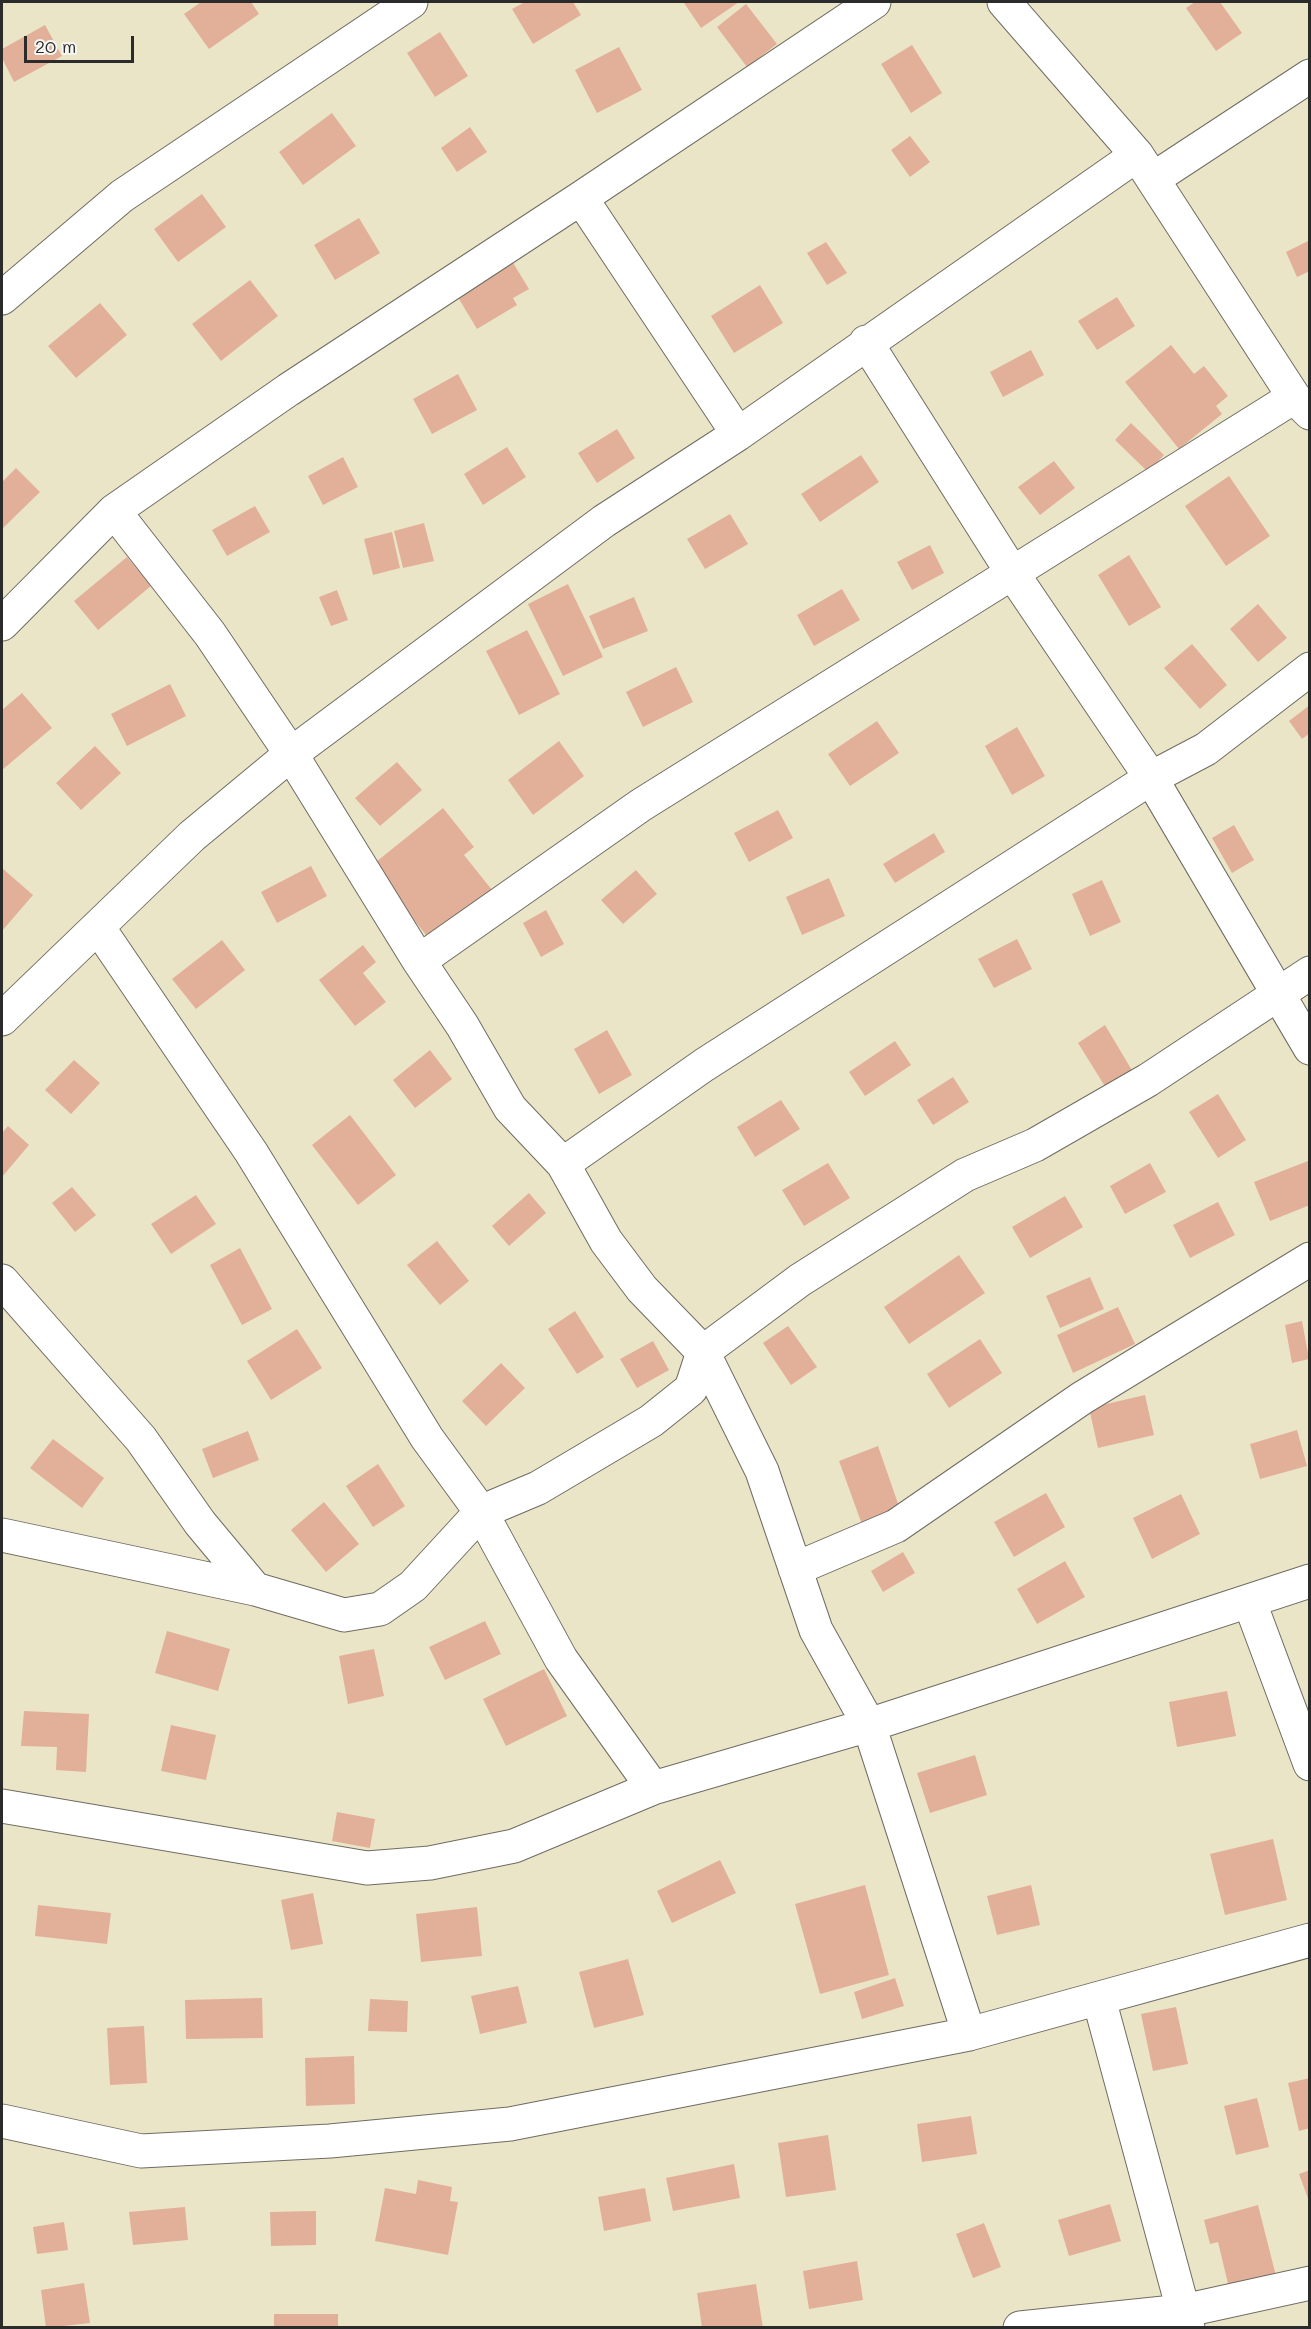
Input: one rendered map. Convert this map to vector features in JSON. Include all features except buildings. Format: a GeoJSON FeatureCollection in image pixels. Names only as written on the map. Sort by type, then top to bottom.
{"type":"FeatureCollection","features":[{"type":"Feature","properties":{"kind":"street"},"geometry":{"type":"LineString","coordinates":[[2,297],[122,196],[411,2]]}},
{"type":"Feature","properties":{"kind":"street"},"geometry":{"type":"LineString","coordinates":[[6,609],[114,511],[288,390],[874,2]]}},
{"type":"Feature","properties":{"kind":"street"},"geometry":{"type":"LineString","coordinates":[[419,961],[641,806],[1013,574],[1302,405],[1145,167],[1004,2]]}},
{"type":"Feature","properties":{"kind":"street"},"geometry":{"type":"LineString","coordinates":[[2,1019],[192,836],[291,754],[604,521],[738,434],[866,342],[1145,167],[1310,76]]}},
{"type":"Feature","properties":{"kind":"street"},"geometry":{"type":"LineString","coordinates":[[581,198],[738,434]]}},
{"type":"Feature","properties":{"kind":"street"},"geometry":{"type":"LineString","coordinates":[[866,342],[1013,574],[1151,778],[1310,1048]]}},
{"type":"Feature","properties":{"kind":"street"},"geometry":{"type":"LineString","coordinates":[[114,511],[210,634],[291,754],[419,961],[462,1025],[510,1107],[563,1164],[613,1251],[642,1289],[704,1352],[762,1471],[816,1630],[869,1725],[969,2034]]}},
{"type":"Feature","properties":{"kind":"street"},"geometry":{"type":"LineString","coordinates":[[563,1164],[704,1065],[1151,778],[1206,748],[1310,669]]}},
{"type":"Feature","properties":{"kind":"street"},"geometry":{"type":"LineString","coordinates":[[98,927],[251,1152],[427,1438],[481,1512],[561,1659],[653,1788]]}},
{"type":"Feature","properties":{"kind":"street"},"geometry":{"type":"LineString","coordinates":[[2,1535],[255,1589],[344,1615],[380,1609],[413,1586],[481,1512],[538,1488],[651,1421],[691,1389],[704,1352],[800,1280],[965,1174],[1045,1139],[1148,1080],[1310,973]]}},
{"type":"Feature","properties":{"kind":"street"},"geometry":{"type":"LineString","coordinates":[[795,1569],[896,1526],[1082,1398],[1310,1259]]}},
{"type":"Feature","properties":{"kind":"street"},"geometry":{"type":"LineString","coordinates":[[2,1281],[141,1439],[200,1523],[255,1589]]}},
{"type":"Feature","properties":{"kind":"street"},"geometry":{"type":"LineString","coordinates":[[2,1806],[367,1868],[430,1863],[514,1846],[653,1788],[869,1725],[1250,1603],[1310,1581]]}},
{"type":"Feature","properties":{"kind":"street"},"geometry":{"type":"LineString","coordinates":[[1250,1603],[1302,1718],[1310,1764]]}},
{"type":"Feature","properties":{"kind":"street"},"geometry":{"type":"LineString","coordinates":[[2,2121],[141,2151],[341,2140],[510,2124],[969,2034],[1310,1940]]}},
{"type":"Feature","properties":{"kind":"street"},"geometry":{"type":"LineString","coordinates":[[1099,1999],[1185,2319]]}},
{"type":"Feature","properties":{"kind":"street"},"geometry":{"type":"LineString","coordinates":[[1020,2328],[1185,2319],[1310,2283]]}}]}
